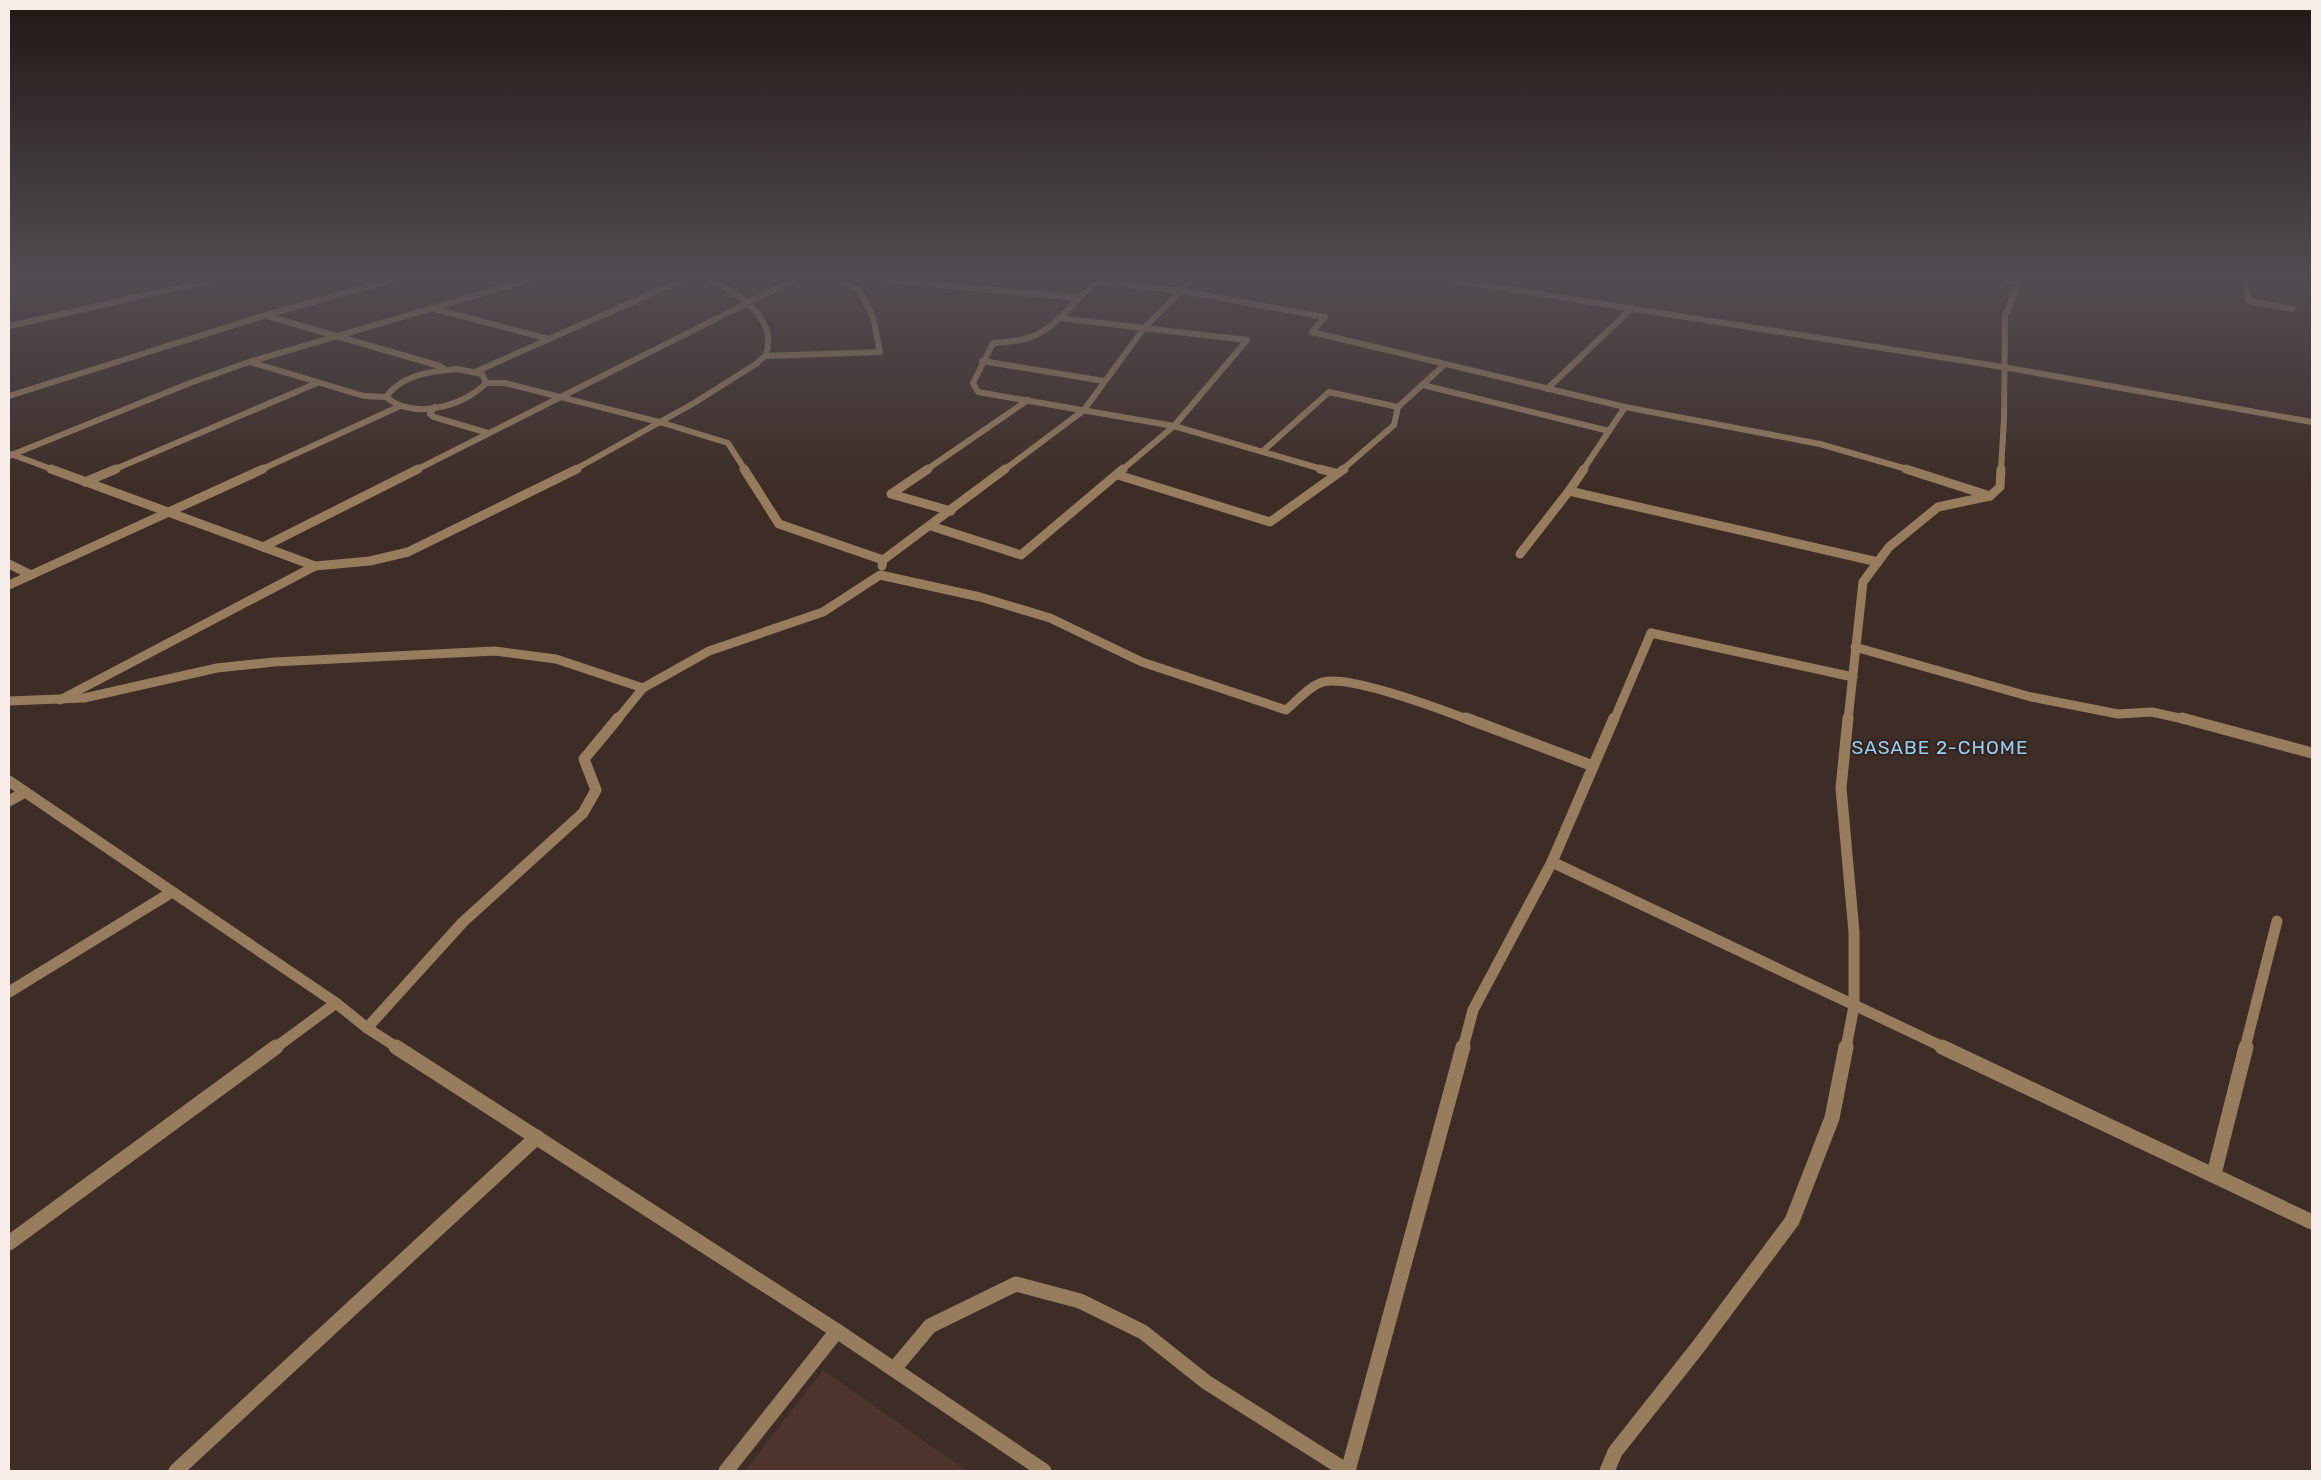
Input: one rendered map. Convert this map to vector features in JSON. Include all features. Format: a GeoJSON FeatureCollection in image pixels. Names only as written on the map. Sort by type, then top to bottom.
{"type":"FeatureCollection","features":[{"type":"Feature","properties":{"kind":"street"},"geometry":{"type":"LineString","coordinates":[[9,396],[158,349]]}},
{"type":"Feature","properties":{"kind":"street"},"geometry":{"type":"LineString","coordinates":[[10,455],[190,382],[293,349]]}},
{"type":"Feature","properties":{"kind":"street"},"geometry":{"type":"LineString","coordinates":[[382,349],[440,366],[446,370]]}},
{"type":"Feature","properties":{"kind":"street"},"geometry":{"type":"LineString","coordinates":[[475,372],[526,349]]}},
{"type":"Feature","properties":{"kind":"street"},"geometry":{"type":"LineString","coordinates":[[263,547],[654,349]]}},
{"type":"Feature","properties":{"kind":"street"},"geometry":{"type":"LineString","coordinates":[[765,356],[768,349]]}},
{"type":"Feature","properties":{"kind":"street"},"geometry":{"type":"LineString","coordinates":[[60,700],[315,566],[370,561],[408,552],[663,423],[765,356],[880,352],[879,349]]}},
{"type":"Feature","properties":{"kind":"street"},"geometry":{"type":"LineString","coordinates":[[989,349],[972,383],[978,392],[1174,426],[1335,473]]}},
{"type":"Feature","properties":{"kind":"street"},"geometry":{"type":"LineString","coordinates":[[880,575],[883,560],[1084,410],[1128,349]]}},
{"type":"Feature","properties":{"kind":"street"},"geometry":{"type":"LineString","coordinates":[[931,526],[1021,555],[1174,426],[1239,349]]}},
{"type":"Feature","properties":{"kind":"street"},"geometry":{"type":"LineString","coordinates":[[1380,349],[1625,406],[1820,444],[1898,466],[1990,496]]}},
{"type":"Feature","properties":{"kind":"street"},"geometry":{"type":"LineString","coordinates":[[1547,388],[1588,349]]}},
{"type":"Feature","properties":{"kind":"street"},"geometry":{"type":"LineString","coordinates":[[1890,349],[2003,367],[2312,422]]}},
{"type":"Feature","properties":{"kind":"street"},"geometry":{"type":"LineString","coordinates":[[1607,1471],[1615,1452],[1698,1347],[1792,1221],[1832,1118],[1854,1006],[1854,932],[1841,788],[1863,582],[1889,547],[1938,507],[1990,496],[2000,487],[2004,418],[2004,349]]}},
{"type":"Feature","properties":{"kind":"street"},"geometry":{"type":"LineString","coordinates":[[982,361],[1104,381]]}},
{"type":"Feature","properties":{"kind":"street"},"geometry":{"type":"LineString","coordinates":[[249,362],[364,396],[386,397]]}},
{"type":"Feature","properties":{"kind":"street"},"geometry":{"type":"LineString","coordinates":[[1118,475],[1270,522],[1335,473],[1353,462],[1394,425],[1398,407],[1444,365]]}},
{"type":"Feature","properties":{"kind":"street"},"geometry":{"type":"LineString","coordinates":[[386,397],[388,392],[395,386],[422,374],[446,370],[482,374],[486,383]]}},
{"type":"Feature","properties":{"kind":"street"},"geometry":{"type":"LineString","coordinates":[[85,482],[317,382]]}},
{"type":"Feature","properties":{"kind":"street"},"geometry":{"type":"LineString","coordinates":[[486,383],[505,383],[663,423],[728,443],[779,524],[883,560]]}},
{"type":"Feature","properties":{"kind":"street"},"geometry":{"type":"LineString","coordinates":[[386,397],[390,403],[398,406],[415,408],[435,407],[450,404],[474,394],[486,383]]}},
{"type":"Feature","properties":{"kind":"street"},"geometry":{"type":"LineString","coordinates":[[1423,385],[1609,432]]}},
{"type":"Feature","properties":{"kind":"street"},"geometry":{"type":"LineString","coordinates":[[1263,451],[1329,392],[1398,407]]}},
{"type":"Feature","properties":{"kind":"street"},"geometry":{"type":"LineString","coordinates":[[950,511],[891,494],[1028,400]]}},
{"type":"Feature","properties":{"kind":"street"},"geometry":{"type":"LineString","coordinates":[[9,585],[398,406]]}},
{"type":"Feature","properties":{"kind":"street"},"geometry":{"type":"LineString","coordinates":[[1520,554],[1570,491],[1625,406]]}},
{"type":"Feature","properties":{"kind":"street"},"geometry":{"type":"LineString","coordinates":[[435,407],[430,414],[434,417],[488,432]]}},
{"type":"Feature","properties":{"kind":"street"},"geometry":{"type":"LineString","coordinates":[[10,455],[315,566]]}},
{"type":"Feature","properties":{"kind":"street"},"geometry":{"type":"LineString","coordinates":[[1570,491],[1878,562]]}},
{"type":"Feature","properties":{"kind":"street"},"geometry":{"type":"LineString","coordinates":[[9,564],[31,575]]}},
{"type":"Feature","properties":{"kind":"street"},"geometry":{"type":"LineString","coordinates":[[367,1028],[463,922],[583,813],[596,790],[584,759],[643,688],[709,651],[823,612],[880,575],[980,597],[1050,618],[1142,662],[1286,710],[1323,682],[1344,681],[1386,691],[1593,766]]}},
{"type":"Feature","properties":{"kind":"street"},"geometry":{"type":"LineString","coordinates":[[894,1369],[930,1326],[1016,1284],[1080,1301],[1142,1332],[1206,1382],[1348,1471],[1473,1010],[1552,862],[1651,633],[1853,677]]}},
{"type":"Feature","properties":{"kind":"street"},"geometry":{"type":"LineString","coordinates":[[1855,647],[2031,697],[2118,714],[2152,712],[2195,721],[2312,753]]}},
{"type":"Feature","properties":{"kind":"street"},"geometry":{"type":"LineString","coordinates":[[9,701],[60,700],[108,693],[168,678],[226,667],[274,662],[495,651],[556,659],[643,688]]}},
{"type":"Feature","properties":{"kind":"street"},"geometry":{"type":"LineString","coordinates":[[9,781],[336,1003],[367,1028],[837,1331],[1044,1471]]}},
{"type":"Feature","properties":{"kind":"street"},"geometry":{"type":"LineString","coordinates":[[9,801],[25,792]]}},
{"type":"Feature","properties":{"kind":"street"},"geometry":{"type":"LineString","coordinates":[[1552,862],[2312,1222]]}},
{"type":"Feature","properties":{"kind":"street"},"geometry":{"type":"LineString","coordinates":[[9,992],[172,892]]}},
{"type":"Feature","properties":{"kind":"street"},"geometry":{"type":"LineString","coordinates":[[2214,1174],[2277,921]]}},
{"type":"Feature","properties":{"kind":"street"},"geometry":{"type":"LineString","coordinates":[[9,1243],[336,1003]]}},
{"type":"Feature","properties":{"kind":"street"},"geometry":{"type":"LineString","coordinates":[[176,1471],[536,1137]]}},
{"type":"Feature","properties":{"kind":"street"},"geometry":{"type":"LineString","coordinates":[[726,1471],[837,1331]]}},
{"type":"Feature","properties":{"kind":"shaded area"},"geometry":{"type":"Polygon","coordinates":[[[823,1370],[967,1471],[745,1471],[823,1370]]]}},
{"type":"Feature","properties":{"kind":"district","name":"SASABE 2-CHOME"},"geometry":{"type":"Point","coordinates":[1940,747]}}]}
